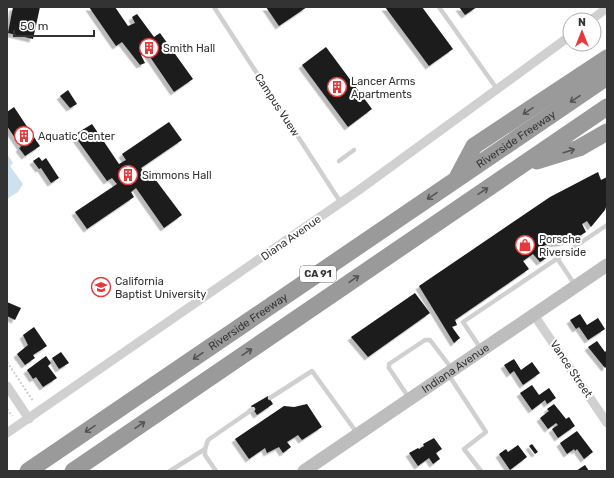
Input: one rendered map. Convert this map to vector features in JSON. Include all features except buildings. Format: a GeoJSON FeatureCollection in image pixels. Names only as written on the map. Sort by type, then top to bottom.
{"type":"FeatureCollection","features":[{"type":"Feature","properties":{"kind":"highway"},"geometry":{"type":"LineString","coordinates":[[456,180],[474,146],[607,58]]}},
{"type":"Feature","properties":{"kind":"highway","name":"Riverside Freeway"},"geometry":{"type":"LineString","coordinates":[[28,471],[607,78]]}},
{"type":"Feature","properties":{"kind":"highway","name":"CA 91"},"geometry":{"type":"LineString","coordinates":[[73,471],[607,107]]}},
{"type":"Feature","properties":{"kind":"highway"},"geometry":{"type":"LineString","coordinates":[[518,167],[579,148],[607,132]]}},
{"type":"Feature","properties":{"kind":"street","name":"Diana Avenue"},"geometry":{"type":"LineString","coordinates":[[7,433],[341,203],[562,42]]}},
{"type":"Feature","properties":{"kind":"street","name":"Indiana Avenue"},"geometry":{"type":"LineString","coordinates":[[304,471],[607,265]]}},
{"type":"Feature","properties":{"kind":"street","name":"Vance Street"},"geometry":{"type":"LineString","coordinates":[[534,315],[607,423]]}},
{"type":"Feature","properties":{"kind":"street"},"geometry":{"type":"LineString","coordinates":[[7,386],[29,419]]}},
{"type":"Feature","properties":{"kind":"lane","name":"Campus Vuew"},"geometry":{"type":"LineString","coordinates":[[214,7],[341,203]]}},
{"type":"Feature","properties":{"kind":"lane"},"geometry":{"type":"LineString","coordinates":[[439,7],[497,89]]}},
{"type":"Feature","properties":{"kind":"lane"},"geometry":{"type":"LineString","coordinates":[[339,161],[354,150]]}},
{"type":"Feature","properties":{"kind":"lane"},"geometry":{"type":"LineString","coordinates":[[482,350],[463,322],[607,225]]}},
{"type":"Feature","properties":{"kind":"lane"},"geometry":{"type":"LineString","coordinates":[[557,258],[576,287]]}},
{"type":"Feature","properties":{"kind":"lane"},"geometry":{"type":"LineString","coordinates":[[410,399],[389,368],[389,364],[425,340],[430,340],[486,432],[464,449],[480,471]]}},
{"type":"Feature","properties":{"kind":"lane"},"geometry":{"type":"LineString","coordinates":[[270,398],[312,371],[358,435]]}},
{"type":"Feature","properties":{"kind":"lane"},"geometry":{"type":"LineString","coordinates":[[216,471],[206,455],[205,449],[208,440],[254,410]]}},
{"type":"Feature","properties":{"kind":"lane"},"geometry":{"type":"LineString","coordinates":[[170,471],[205,449]]}},
{"type":"Feature","properties":{"kind":"path"},"geometry":{"type":"LineString","coordinates":[[7,362],[33,401]]}},
{"type":"Feature","properties":{"kind":"path"},"geometry":{"type":"LineString","coordinates":[[7,409],[12,416]]}},
{"type":"Feature","properties":{"kind":"water"},"geometry":{"type":"Polygon","coordinates":[[[7,154],[13,163],[10,166],[23,184],[18,192],[7,199],[7,154]]]}},
{"type":"Feature","properties":{"kind":"place","name":"Smith Hall"},"geometry":{"type":"Point","coordinates":[149,48]}},
{"type":"Feature","properties":{"kind":"place","name":"Lancer Arms Apartments"},"geometry":{"type":"Point","coordinates":[337,87]}},
{"type":"Feature","properties":{"kind":"place","name":"Aquatic Center"},"geometry":{"type":"Point","coordinates":[24,136]}},
{"type":"Feature","properties":{"kind":"place","name":"Simmons Hall"},"geometry":{"type":"Point","coordinates":[128,175]}},
{"type":"Feature","properties":{"kind":"place","name":"Porsche Riverside"},"geometry":{"type":"Point","coordinates":[525,245]}},
{"type":"Feature","properties":{"kind":"place","name":"California Baptist University"},"geometry":{"type":"Point","coordinates":[101,287]}}]}
